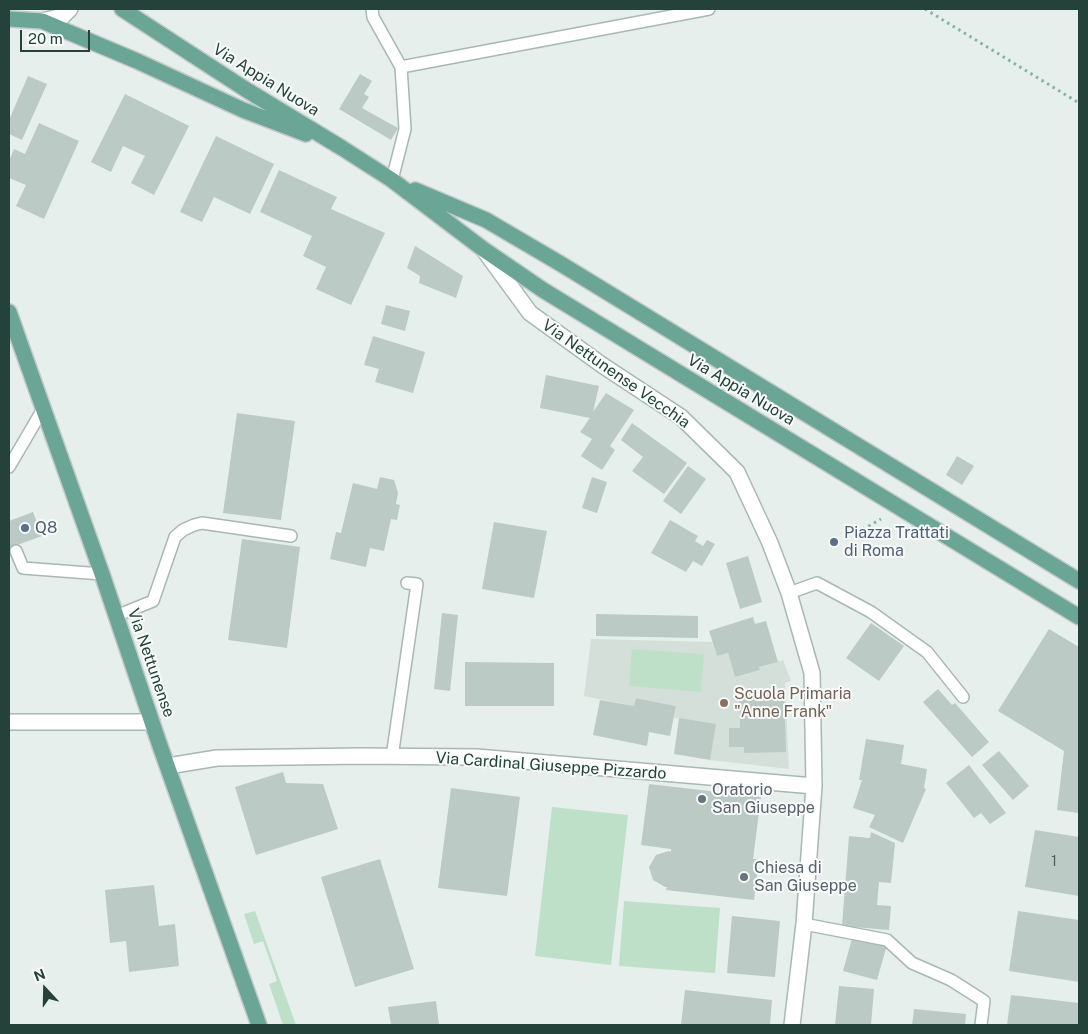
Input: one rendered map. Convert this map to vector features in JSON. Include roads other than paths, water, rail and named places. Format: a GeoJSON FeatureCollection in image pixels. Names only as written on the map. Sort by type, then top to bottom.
{"type":"FeatureCollection","features":[{"type":"Feature","properties":{"kind":"main road","name":"Via Appia Nuova"},"geometry":{"type":"LineString","coordinates":[[122,9],[245,90],[392,180],[483,249],[543,290],[1079,617]]}},
{"type":"Feature","properties":{"kind":"main road"},"geometry":{"type":"LineString","coordinates":[[9,18],[42,21],[137,61],[243,110],[342,148]]}},
{"type":"Feature","properties":{"kind":"main road","name":"Via Appia Nuova"},"geometry":{"type":"LineString","coordinates":[[392,180],[495,225],[1079,580]]}},
{"type":"Feature","properties":{"kind":"main road","name":"Via Nettunense"},"geometry":{"type":"LineString","coordinates":[[9,312],[259,1025]]}},
{"type":"Feature","properties":{"kind":"street"},"geometry":{"type":"LineString","coordinates":[[42,21],[63,16],[70,9]]}},
{"type":"Feature","properties":{"kind":"street","name":"Via Nettunense Vecchia"},"geometry":{"type":"LineString","coordinates":[[483,249],[530,313],[602,365],[681,416],[737,472],[770,542],[789,593],[812,673],[814,786],[804,924],[792,1025]]}},
{"type":"Feature","properties":{"kind":"street"},"geometry":{"type":"LineString","coordinates":[[9,722],[152,722]]}},
{"type":"Feature","properties":{"kind":"street","name":"Via Cardinal Giuseppe Pizzardo"},"geometry":{"type":"LineString","coordinates":[[168,766],[217,758],[477,757],[814,786]]}},
{"type":"Feature","properties":{"kind":"lane"},"geometry":{"type":"LineString","coordinates":[[372,9],[373,17],[401,67],[405,129],[392,180]]}},
{"type":"Feature","properties":{"kind":"lane"},"geometry":{"type":"LineString","coordinates":[[401,67],[709,9]]}},
{"type":"Feature","properties":{"kind":"lane"},"geometry":{"type":"LineString","coordinates":[[9,466],[43,408]]}},
{"type":"Feature","properties":{"kind":"lane"},"geometry":{"type":"LineString","coordinates":[[116,616],[153,601],[175,537],[194,525],[202,523],[291,536]]}},
{"type":"Feature","properties":{"kind":"lane"},"geometry":{"type":"LineString","coordinates":[[16,551],[22,568],[102,574]]}},
{"type":"Feature","properties":{"kind":"lane"},"geometry":{"type":"LineString","coordinates":[[789,593],[817,582],[871,612],[926,652],[964,697]]}},
{"type":"Feature","properties":{"kind":"lane"},"geometry":{"type":"LineString","coordinates":[[392,757],[417,584],[407,583]]}},
{"type":"Feature","properties":{"kind":"lane"},"geometry":{"type":"LineString","coordinates":[[804,924],[887,940],[912,963],[951,980],[984,1001],[981,1025]]}},
{"type":"Feature","properties":{"kind":"place","name":"Q8"},"geometry":{"type":"Point","coordinates":[25,528]}},
{"type":"Feature","properties":{"kind":"place","name":"Piazza Trattati di Roma"},"geometry":{"type":"Point","coordinates":[834,542]}},
{"type":"Feature","properties":{"kind":"place","name":"Scuola Primaria \"Anne Frank\""},"geometry":{"type":"Point","coordinates":[724,703]}},
{"type":"Feature","properties":{"kind":"place","name":"Oratorio San Giuseppe"},"geometry":{"type":"Point","coordinates":[702,799]}},
{"type":"Feature","properties":{"kind":"place","name":"Chiesa di San Giuseppe"},"geometry":{"type":"Point","coordinates":[744,877]}}]}
